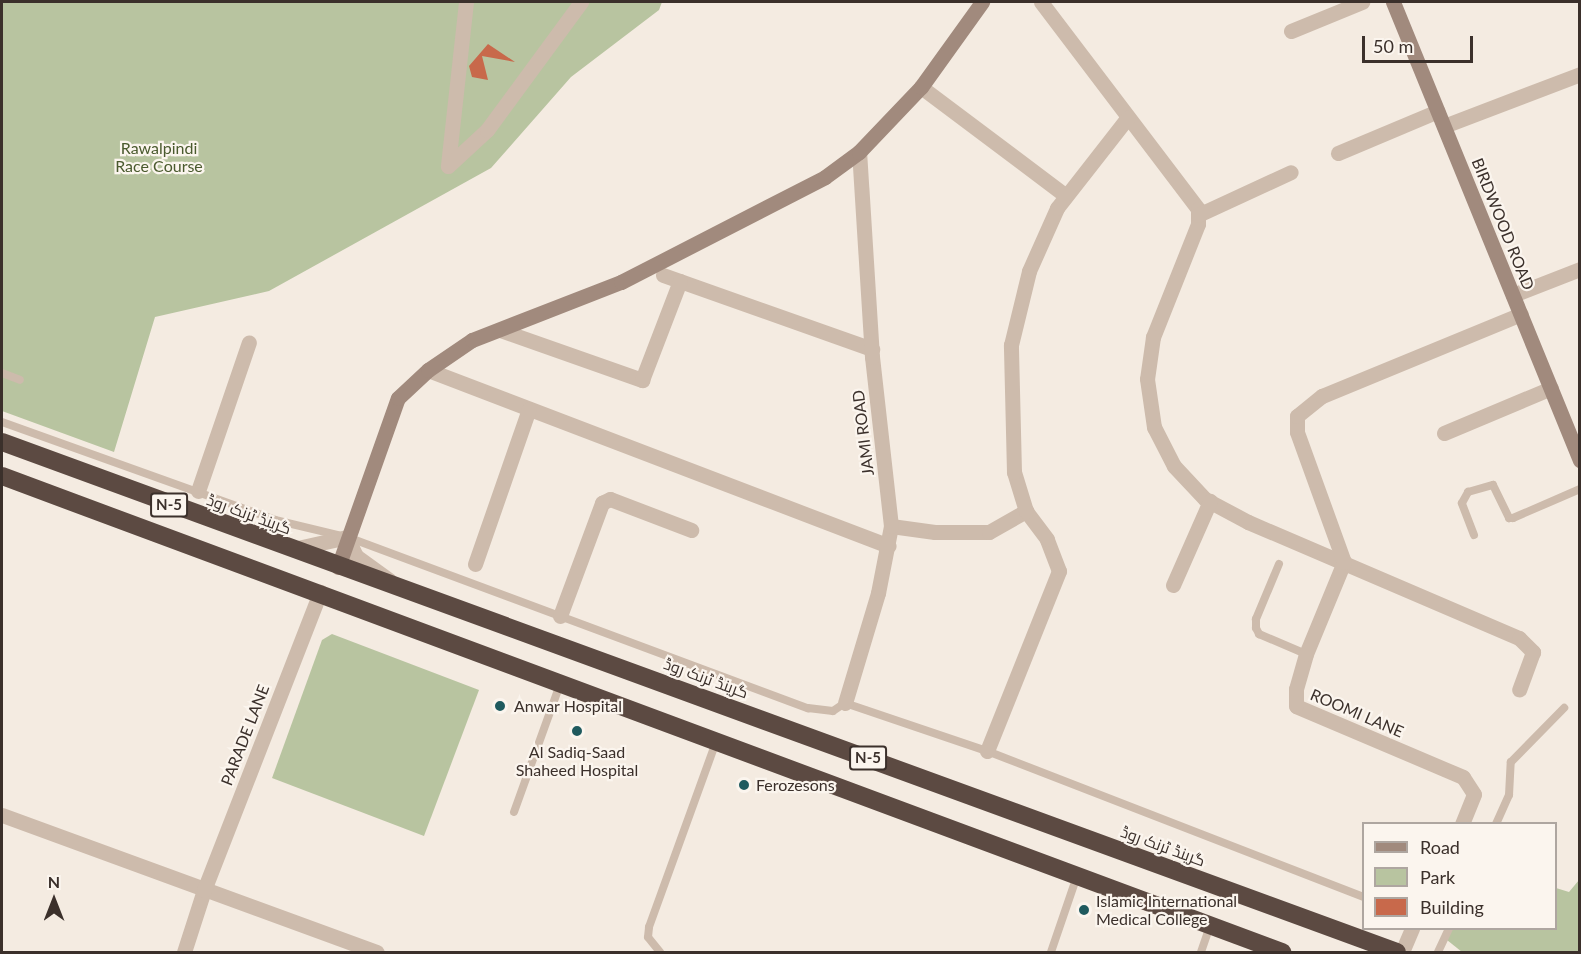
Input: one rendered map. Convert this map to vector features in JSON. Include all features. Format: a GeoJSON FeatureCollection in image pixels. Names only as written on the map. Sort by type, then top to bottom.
{"type":"FeatureCollection","features":[{"type":"Feature","properties":{"kind":"highway","name":"گرینڈ ٹرنک روڈ"},"geometry":{"type":"LineString","coordinates":[[2,442],[338,567],[1399,952]]}},
{"type":"Feature","properties":{"kind":"highway","name":"N-5"},"geometry":{"type":"LineString","coordinates":[[2,476],[320,592],[1282,952]]}},
{"type":"Feature","properties":{"kind":"street"},"geometry":{"type":"LineString","coordinates":[[465,2],[448,165],[488,130],[581,2]]}},
{"type":"Feature","properties":{"kind":"street"},"geometry":{"type":"LineString","coordinates":[[338,567],[398,398],[428,370],[472,340],[621,282],[825,177],[860,152],[921,87],[982,2]]}},
{"type":"Feature","properties":{"kind":"street"},"geometry":{"type":"LineString","coordinates":[[1041,2],[1198,209],[1198,224],[1153,337],[1147,379],[1154,426],[1174,466],[1210,501],[1248,522],[1344,562],[1531,647],[1533,652],[1519,690]]}},
{"type":"Feature","properties":{"kind":"street"},"geometry":{"type":"LineString","coordinates":[[1291,31],[1362,2]]}},
{"type":"Feature","properties":{"kind":"street","name":"BIRDWOOD ROAD"},"geometry":{"type":"LineString","coordinates":[[1394,2],[1551,388],[1576,442],[1580,460]]}},
{"type":"Feature","properties":{"kind":"street"},"geometry":{"type":"LineString","coordinates":[[1444,126],[1580,74]]}},
{"type":"Feature","properties":{"kind":"street"},"geometry":{"type":"LineString","coordinates":[[921,87],[1066,196]]}},
{"type":"Feature","properties":{"kind":"street"},"geometry":{"type":"LineString","coordinates":[[1338,153],[1438,111]]}},
{"type":"Feature","properties":{"kind":"street"},"geometry":{"type":"LineString","coordinates":[[987,751],[1059,571],[1047,539],[1026,511],[1014,472],[1011,345],[1029,271],[1066,196],[1128,117]]}},
{"type":"Feature","properties":{"kind":"street","name":"JAMI ROAD"},"geometry":{"type":"LineString","coordinates":[[845,703],[878,593],[891,526],[872,349],[860,152]]}},
{"type":"Feature","properties":{"kind":"street"},"geometry":{"type":"LineString","coordinates":[[1198,215],[1291,172]]}},
{"type":"Feature","properties":{"kind":"street"},"geometry":{"type":"LineString","coordinates":[[1513,295],[1580,269]]}},
{"type":"Feature","properties":{"kind":"street"},"geometry":{"type":"LineString","coordinates":[[663,275],[872,349]]}},
{"type":"Feature","properties":{"kind":"street"},"geometry":{"type":"LineString","coordinates":[[500,330],[642,380],[680,281]]}},
{"type":"Feature","properties":{"kind":"street"},"geometry":{"type":"LineString","coordinates":[[1344,562],[1297,432],[1297,416],[1322,396],[1521,314]]}},
{"type":"Feature","properties":{"kind":"street"},"geometry":{"type":"LineString","coordinates":[[198,491],[249,342]]}},
{"type":"Feature","properties":{"kind":"street"},"geometry":{"type":"LineString","coordinates":[[428,370],[888,546]]}},
{"type":"Feature","properties":{"kind":"street"},"geometry":{"type":"LineString","coordinates":[[1444,433],[1551,388]]}},
{"type":"Feature","properties":{"kind":"street"},"geometry":{"type":"LineString","coordinates":[[475,564],[529,409]]}},
{"type":"Feature","properties":{"kind":"street"},"geometry":{"type":"LineString","coordinates":[[560,616],[602,503],[610,499],[692,530]]}},
{"type":"Feature","properties":{"kind":"street"},"geometry":{"type":"LineString","coordinates":[[1173,585],[1210,501]]}},
{"type":"Feature","properties":{"kind":"street"},"geometry":{"type":"LineString","coordinates":[[891,526],[935,532],[989,532],[1026,511]]}},
{"type":"Feature","properties":{"kind":"street"},"geometry":{"type":"LineString","coordinates":[[290,549],[347,537]]}},
{"type":"Feature","properties":{"kind":"street"},"geometry":{"type":"LineString","coordinates":[[347,537],[356,556],[398,587]]}},
{"type":"Feature","properties":{"kind":"street","name":"ROOMI LANE"},"geometry":{"type":"LineString","coordinates":[[1344,562],[1306,654],[1296,690],[1296,706],[1463,777],[1474,794],[1463,822]]}},
{"type":"Feature","properties":{"kind":"street","name":"PARADE LANE"},"geometry":{"type":"LineString","coordinates":[[184,952],[204,890],[320,592]]}},
{"type":"Feature","properties":{"kind":"street"},"geometry":{"type":"LineString","coordinates":[[2,815],[377,952]]}},
{"type":"Feature","properties":{"kind":"street"},"geometry":{"type":"LineString","coordinates":[[1399,952],[1411,930]]}},
{"type":"Feature","properties":{"kind":"lane"},"geometry":{"type":"LineString","coordinates":[[2,373],[20,380]]}},
{"type":"Feature","properties":{"kind":"lane"},"geometry":{"type":"LineString","coordinates":[[2,422],[275,520],[347,537],[808,708],[833,711],[845,703],[987,751],[1362,896]]}},
{"type":"Feature","properties":{"kind":"lane"},"geometry":{"type":"LineString","coordinates":[[1474,535],[1462,503],[1468,492],[1493,485],[1509,518],[1513,518],[1580,489]]}},
{"type":"Feature","properties":{"kind":"lane"},"geometry":{"type":"LineString","coordinates":[[1279,564],[1256,620],[1256,628],[1260,634],[1306,654]]}},
{"type":"Feature","properties":{"kind":"lane"},"geometry":{"type":"LineString","coordinates":[[514,812],[561,683]]}},
{"type":"Feature","properties":{"kind":"lane"},"geometry":{"type":"LineString","coordinates":[[1497,822],[1509,795],[1511,762],[1564,708]]}},
{"type":"Feature","properties":{"kind":"lane"},"geometry":{"type":"LineString","coordinates":[[660,952],[648,937],[649,927],[716,741]]}},
{"type":"Feature","properties":{"kind":"lane"},"geometry":{"type":"LineString","coordinates":[[1051,952],[1077,876]]}},
{"type":"Feature","properties":{"kind":"lane"},"geometry":{"type":"LineString","coordinates":[[1201,952],[1210,926]]}},
{"type":"Feature","properties":{"kind":"lane"},"geometry":{"type":"LineString","coordinates":[[1438,952],[1448,930]]}},
{"type":"Feature","properties":{"kind":"green space","name":"Rawalpindi Race Course"},"geometry":{"type":"Polygon","coordinates":[[[2,2],[662,2],[659,10],[571,77],[491,168],[269,291],[155,317],[114,452],[2,411],[2,2]]]}},
{"type":"Feature","properties":{"kind":"green space"},"geometry":{"type":"Polygon","coordinates":[[[332,634],[479,690],[424,836],[272,778],[322,640],[332,634]]]}},
{"type":"Feature","properties":{"kind":"green space"},"geometry":{"type":"Polygon","coordinates":[[[1579,880],[1579,952],[1462,952],[1442,936],[1445,930],[1557,930],[1557,888],[1569,892],[1579,880]]]}},
{"type":"Feature","properties":{"kind":"building"},"geometry":{"type":"Polygon","coordinates":[[[488,44],[515,62],[482,56],[488,80],[472,77],[469,66],[488,44]]]}},
{"type":"Feature","properties":{"kind":"place","name":"Anwar Hospital"},"geometry":{"type":"Point","coordinates":[500,706]}},
{"type":"Feature","properties":{"kind":"place","name":"Al Sadiq-Saad Shaheed Hospital"},"geometry":{"type":"Point","coordinates":[577,731]}},
{"type":"Feature","properties":{"kind":"place","name":"Ferozesons"},"geometry":{"type":"Point","coordinates":[744,785]}},
{"type":"Feature","properties":{"kind":"place","name":"Islamic International Medical College"},"geometry":{"type":"Point","coordinates":[1084,910]}}]}
